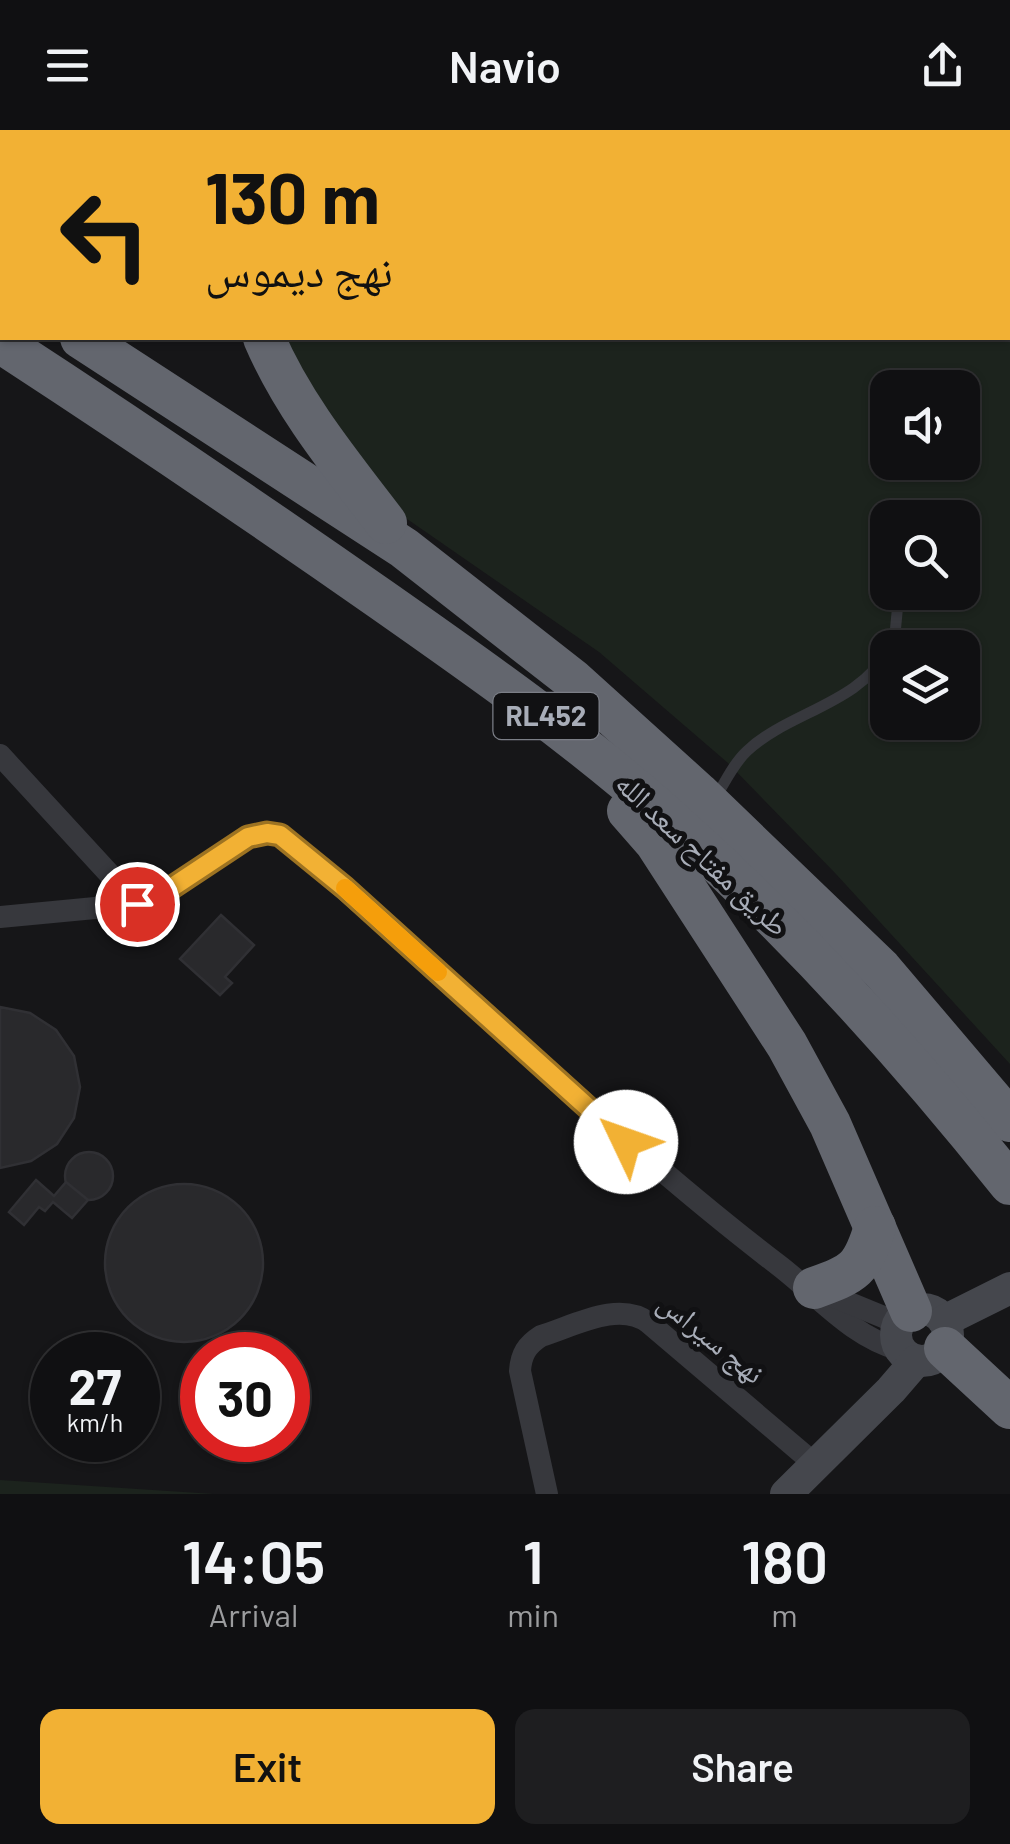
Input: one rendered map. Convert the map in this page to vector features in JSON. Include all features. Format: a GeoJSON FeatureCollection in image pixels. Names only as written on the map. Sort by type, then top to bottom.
{"type":"FeatureCollection","features":[{"type":"Feature","properties":{"kind":"highway","name":"طريق مفتاح سعد الله"},"geometry":{"type":"LineString","coordinates":[[83,340],[404,548],[573,680],[711,804],[882,969],[1010,1122]]}},
{"type":"Feature","properties":{"kind":"highway"},"geometry":{"type":"LineString","coordinates":[[265,340],[274,363],[314,428],[404,548]]}},
{"type":"Feature","properties":{"kind":"highway","name":"طريق مفتاح سعد الله"},"geometry":{"type":"LineString","coordinates":[[0,342],[184,460],[542,713],[666,815],[777,922],[965,1128],[1010,1184]]}},
{"type":"Feature","properties":{"kind":"highway"},"geometry":{"type":"LineString","coordinates":[[0,374],[61,408],[184,460]]}},
{"type":"Feature","properties":{"kind":"highway"},"geometry":{"type":"LineString","coordinates":[[542,713],[656,842],[746,977],[830,1124],[919,1336],[1010,1408]]}},
{"type":"Feature","properties":{"kind":"highway"},"geometry":{"type":"LineString","coordinates":[[805,1283],[844,1278],[858,1268],[875,1227]]}},
{"type":"Feature","properties":{"kind":"street"},"geometry":{"type":"LineString","coordinates":[[0,755],[137,904]]}},
{"type":"Feature","properties":{"kind":"street"},"geometry":{"type":"LineString","coordinates":[[0,917],[137,904],[171,888],[248,837],[280,835],[345,888],[655,1168],[805,1283],[919,1336]]}},
{"type":"Feature","properties":{"kind":"street"},"geometry":{"type":"LineString","coordinates":[[786,1494],[892,1390],[919,1336],[1006,1290]]}},
{"type":"Feature","properties":{"kind":"street","name":"نهج سيراس"},"geometry":{"type":"LineString","coordinates":[[547,1494],[520,1371],[521,1358],[541,1336],[619,1312],[634,1313],[650,1323],[816,1465]]}},
{"type":"Feature","properties":{"kind":"lane"},"geometry":{"type":"LineString","coordinates":[[711,804],[744,753],[858,685],[870,674]]}},
{"type":"Feature","properties":{"kind":"shaded area"},"geometry":{"type":"Polygon","coordinates":[[[272,340],[1010,340],[1010,1064],[728,763],[599,652],[397,512],[272,340]]]}},
{"type":"Feature","properties":{"kind":"shaded area"},"geometry":{"type":"Polygon","coordinates":[[[0,1480],[214,1494],[0,1494],[0,1480]]]}},
{"type":"Feature","properties":{"kind":"building"},"geometry":{"type":"Polygon","coordinates":[[[221,915],[254,945],[225,977],[232,983],[220,995],[180,959],[221,915]]]}},
{"type":"Feature","properties":{"kind":"building"},"geometry":{"type":"Polygon","coordinates":[[[0,1007],[30,1013],[56,1030],[74,1056],[80,1087],[74,1118],[57,1144],[31,1161],[0,1168],[0,1007]]]}},
{"type":"Feature","properties":{"kind":"building"},"geometry":{"type":"Polygon","coordinates":[[[89,1152],[106,1159],[113,1176],[106,1193],[89,1200],[72,1193],[65,1176],[72,1159],[89,1152]]]}},
{"type":"Feature","properties":{"kind":"building"},"geometry":{"type":"Polygon","coordinates":[[[36,1180],[54,1196],[66,1182],[88,1200],[72,1218],[53,1202],[45,1211],[39,1207],[24,1225],[9,1212],[36,1180]]]}},
{"type":"Feature","properties":{"kind":"building"},"geometry":{"type":"Polygon","coordinates":[[[168,1185],[200,1185],[228,1197],[250,1219],[262,1247],[262,1279],[240,1319],[222,1332],[180,1332],[180,1342],[160,1338],[160,1332],[146,1332],[128,1319],[106,1279],[106,1247],[118,1219],[140,1197],[168,1185]]]}},
{"type":"Feature","properties":{"kind":"slow traffic"},"geometry":{"type":"LineString","coordinates":[[345,888],[438,972]]}},
{"type":"Feature","properties":{"kind":"route"},"geometry":{"type":"LineString","coordinates":[[137,904],[171,888],[248,837],[280,835],[345,888],[626,1142]]}}]}
